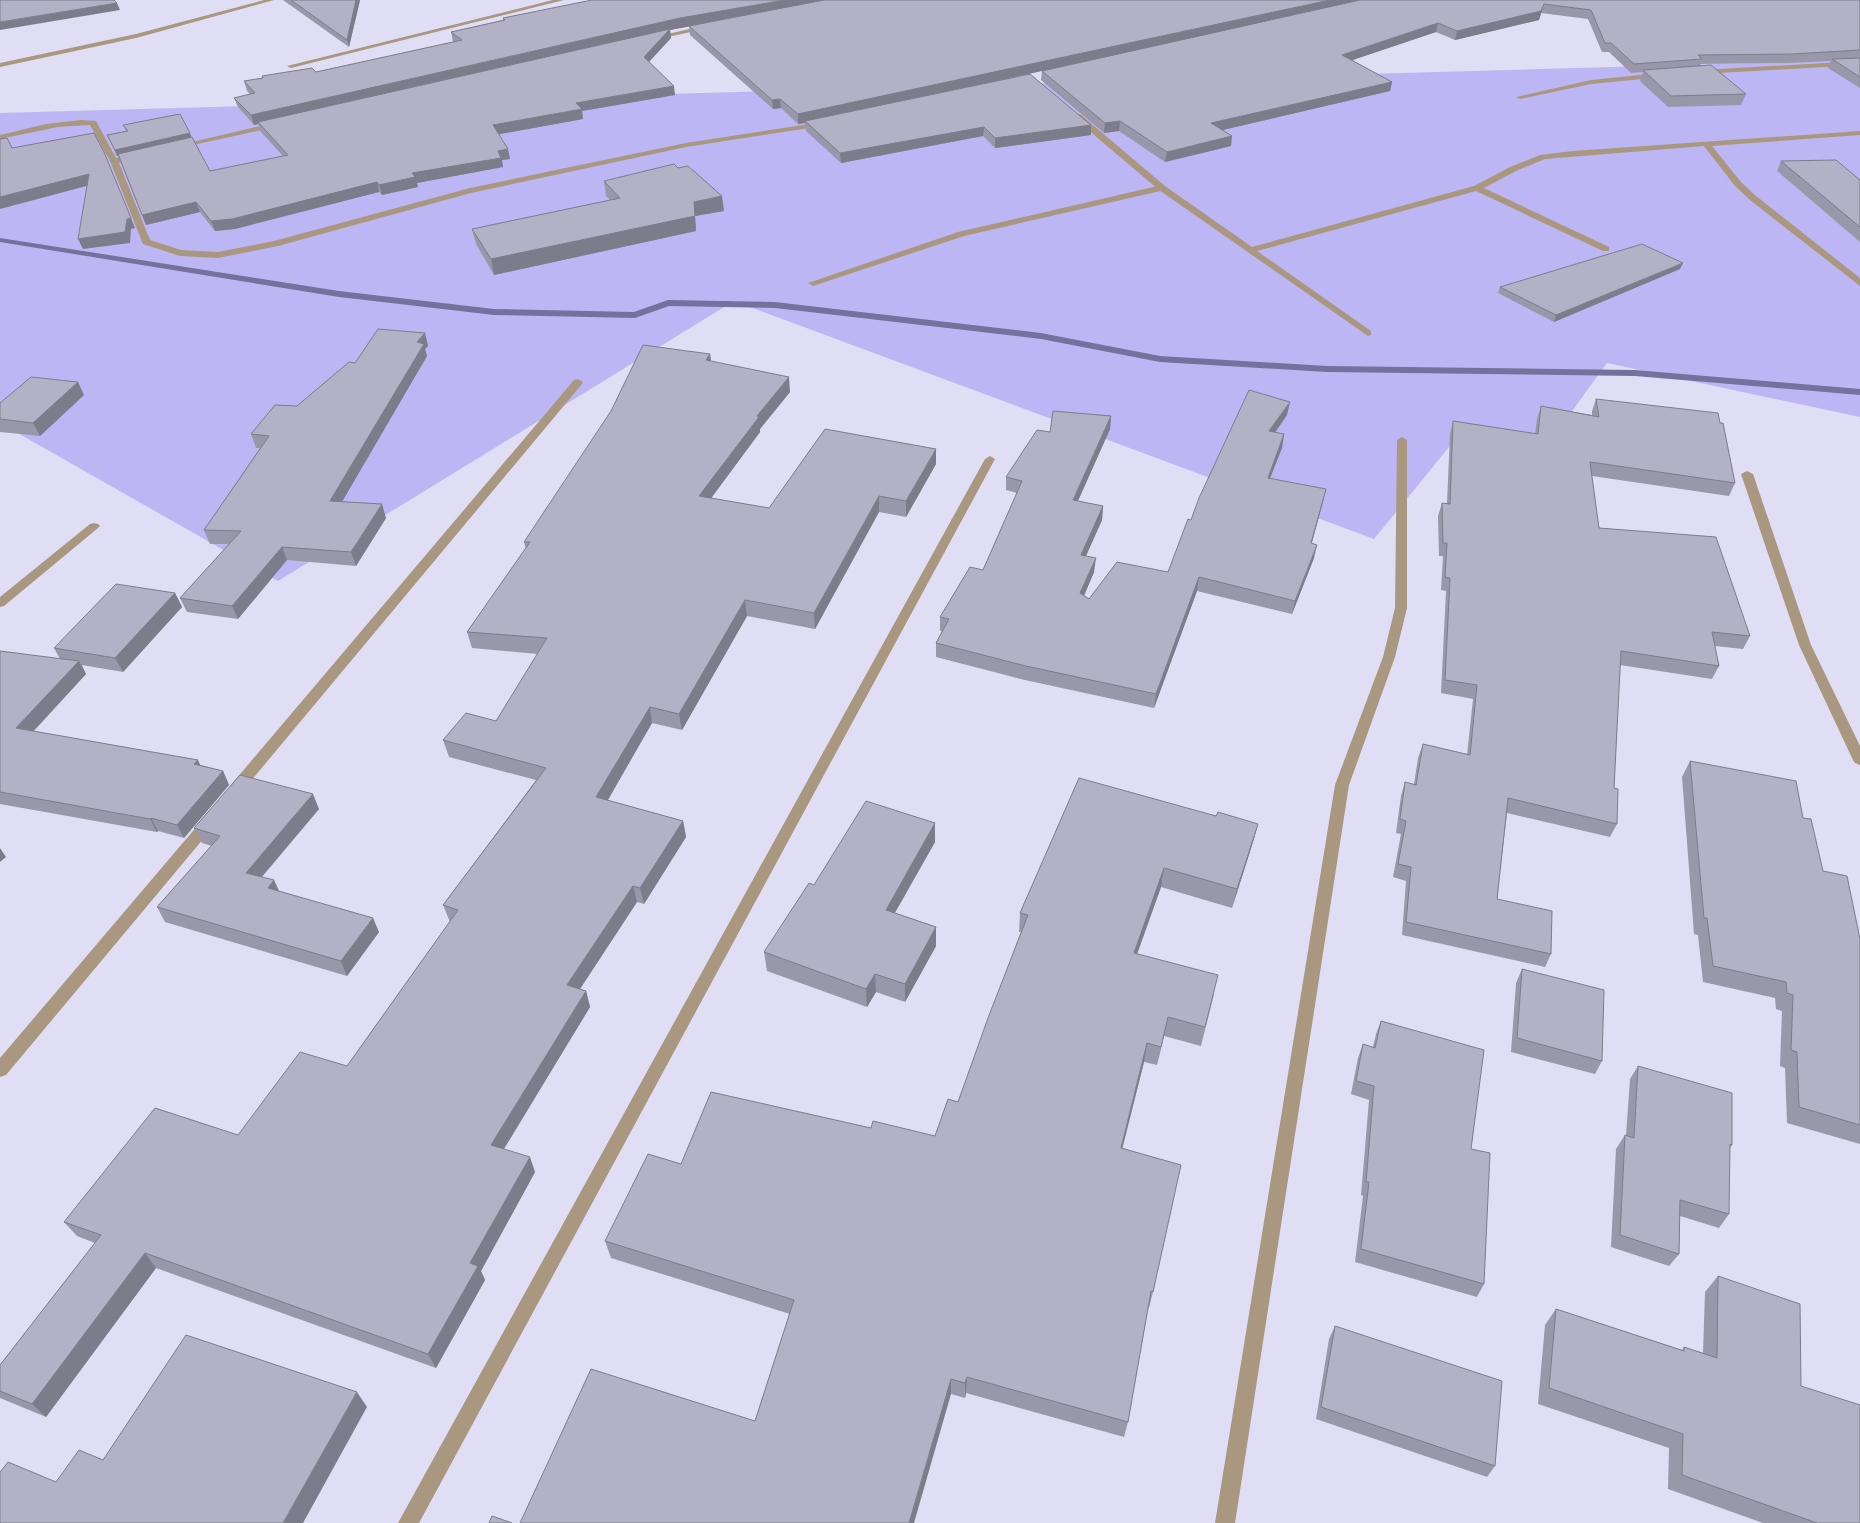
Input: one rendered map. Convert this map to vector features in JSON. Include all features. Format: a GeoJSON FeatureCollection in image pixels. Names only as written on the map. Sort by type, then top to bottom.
{"type":"FeatureCollection","features":[{"type":"Feature","properties":{"kind":"street"},"geometry":{"type":"LineString","coordinates":[[0,65],[87,48],[208,18],[270,0]]}},
{"type":"Feature","properties":{"kind":"street"},"geometry":{"type":"LineString","coordinates":[[291,66],[562,0]]}},
{"type":"Feature","properties":{"kind":"street"},"geometry":{"type":"LineString","coordinates":[[643,40],[714,26]]}},
{"type":"Feature","properties":{"kind":"street"},"geometry":{"type":"LineString","coordinates":[[1693,72],[1860,63]]}},
{"type":"Feature","properties":{"kind":"street"},"geometry":{"type":"LineString","coordinates":[[1520,97],[1591,82],[1666,74]]}},
{"type":"Feature","properties":{"kind":"street"},"geometry":{"type":"LineString","coordinates":[[1067,109],[1162,188],[1368,333]]}},
{"type":"Feature","properties":{"kind":"street"},"geometry":{"type":"LineString","coordinates":[[0,137],[55,125],[78,122],[93,124],[114,161],[146,242],[180,253],[218,255],[274,244],[470,191],[686,145],[828,122]]}},
{"type":"Feature","properties":{"kind":"street"},"geometry":{"type":"LineString","coordinates":[[172,148],[287,122]]}},
{"type":"Feature","properties":{"kind":"street"},"geometry":{"type":"LineString","coordinates":[[1251,250],[1477,188],[1513,169],[1543,157],[1573,153],[1860,133]]}},
{"type":"Feature","properties":{"kind":"street"},"geometry":{"type":"LineString","coordinates":[[1706,144],[1738,184],[1753,198],[1860,283]]}},
{"type":"Feature","properties":{"kind":"street"},"geometry":{"type":"LineString","coordinates":[[114,161],[134,157]]}},
{"type":"Feature","properties":{"kind":"street"},"geometry":{"type":"LineString","coordinates":[[814,283],[961,234],[1162,188]]}},
{"type":"Feature","properties":{"kind":"street"},"geometry":{"type":"LineString","coordinates":[[1477,188],[1606,249]]}},
{"type":"Feature","properties":{"kind":"street"},"geometry":{"type":"LineString","coordinates":[[0,1070],[578,382]]}},
{"type":"Feature","properties":{"kind":"street"},"geometry":{"type":"LineString","coordinates":[[1226,1523],[1342,785],[1389,657],[1401,608],[1402,440]]}},
{"type":"Feature","properties":{"kind":"street"},"geometry":{"type":"LineString","coordinates":[[408,1523],[990,459]]}},
{"type":"Feature","properties":{"kind":"street"},"geometry":{"type":"LineString","coordinates":[[1747,474],[1805,645],[1860,760]]}},
{"type":"Feature","properties":{"kind":"street"},"geometry":{"type":"LineString","coordinates":[[0,603],[94,526]]}},
{"type":"Feature","properties":{"kind":"shaded area"},"geometry":{"type":"Polygon","coordinates":[[[1860,60],[1860,417],[1607,363],[1543,451],[1467,425],[1374,539],[734,301],[278,581],[0,423],[0,113],[1860,60]]]}},
{"type":"Feature","properties":{"kind":"building"},"geometry":{"type":"Polygon","coordinates":[[[0,0],[114,0],[117,3],[0,22],[0,0]]]}},
{"type":"Feature","properties":{"kind":"building"},"geometry":{"type":"Polygon","coordinates":[[[291,0],[356,0],[347,40],[291,0]]]}},
{"type":"Feature","properties":{"kind":"building"},"geometry":{"type":"Polygon","coordinates":[[[592,0],[785,0],[680,18],[251,115],[234,98],[255,93],[244,81],[263,78],[262,76],[312,68],[316,72],[462,40],[451,32],[505,20],[503,18],[592,0]]]}},
{"type":"Feature","properties":{"kind":"building"},"geometry":{"type":"Polygon","coordinates":[[[824,0],[1330,0],[798,114],[780,99],[772,100],[689,26],[824,0]]]}},
{"type":"Feature","properties":{"kind":"building"},"geometry":{"type":"Polygon","coordinates":[[[1360,0],[1860,0],[1860,50],[1793,54],[1698,55],[1702,59],[1634,64],[1611,43],[1605,43],[1591,10],[1544,4],[1541,11],[1457,31],[1438,23],[1342,55],[1392,82],[1211,123],[1232,136],[1167,152],[1120,121],[1105,123],[1042,71],[1360,0]]]}},
{"type":"Feature","properties":{"kind":"building"},"geometry":{"type":"Polygon","coordinates":[[[670,29],[644,57],[674,86],[576,103],[582,109],[493,125],[508,149],[498,151],[501,158],[412,173],[415,177],[379,185],[377,182],[232,219],[211,221],[196,202],[142,215],[118,154],[192,137],[210,171],[288,155],[258,122],[670,29]]]}},
{"type":"Feature","properties":{"kind":"building"},"geometry":{"type":"Polygon","coordinates":[[[1860,58],[1860,77],[1832,59],[1860,58]]]}},
{"type":"Feature","properties":{"kind":"building"},"geometry":{"type":"Polygon","coordinates":[[[1711,65],[1746,94],[1671,96],[1643,70],[1711,65]]]}},
{"type":"Feature","properties":{"kind":"building"},"geometry":{"type":"Polygon","coordinates":[[[1030,74],[1091,125],[995,138],[984,127],[840,153],[805,121],[1030,74]]]}},
{"type":"Feature","properties":{"kind":"building"},"geometry":{"type":"Polygon","coordinates":[[[180,114],[190,133],[115,150],[107,135],[128,131],[123,125],[180,114]]]}},
{"type":"Feature","properties":{"kind":"building"},"geometry":{"type":"Polygon","coordinates":[[[94,133],[104,152],[131,218],[127,219],[125,232],[78,239],[89,174],[0,197],[0,139],[7,138],[12,148],[94,133]]]}},
{"type":"Feature","properties":{"kind":"building"},"geometry":{"type":"Polygon","coordinates":[[[1836,160],[1860,180],[1860,227],[1781,161],[1836,160]]]}},
{"type":"Feature","properties":{"kind":"building"},"geometry":{"type":"Polygon","coordinates":[[[674,164],[678,168],[688,166],[722,196],[694,202],[695,216],[491,259],[472,229],[620,198],[604,181],[674,164]]]}},
{"type":"Feature","properties":{"kind":"building"},"geometry":{"type":"Polygon","coordinates":[[[1642,244],[1683,263],[1556,315],[1500,287],[1642,244]]]}},
{"type":"Feature","properties":{"kind":"building"},"geometry":{"type":"Polygon","coordinates":[[[378,329],[425,333],[417,342],[424,344],[330,501],[382,504],[351,552],[282,547],[232,606],[180,598],[241,531],[204,530],[269,436],[251,434],[275,405],[297,406],[349,362],[355,363],[378,329]]]}},
{"type":"Feature","properties":{"kind":"building"},"geometry":{"type":"Polygon","coordinates":[[[643,345],[710,354],[706,360],[789,377],[757,416],[759,417],[699,496],[769,508],[825,429],[936,449],[906,501],[879,496],[814,613],[745,600],[679,714],[650,707],[596,797],[683,821],[640,888],[633,886],[567,985],[586,991],[491,1145],[530,1157],[470,1263],[478,1266],[428,1354],[145,1253],[32,1404],[0,1391],[0,1365],[101,1235],[64,1222],[155,1108],[238,1135],[300,1052],[347,1066],[458,910],[443,905],[546,768],[443,740],[466,713],[496,721],[547,638],[467,632],[530,542],[524,542],[611,411],[643,345]]]}},
{"type":"Feature","properties":{"kind":"building"},"geometry":{"type":"Polygon","coordinates":[[[31,377],[78,382],[33,423],[0,419],[0,403],[31,377]]]}},
{"type":"Feature","properties":{"kind":"building"},"geometry":{"type":"Polygon","coordinates":[[[1249,390],[1290,402],[1269,431],[1284,434],[1268,478],[1326,489],[1311,543],[1317,545],[1295,601],[1199,577],[1156,694],[1026,666],[936,643],[949,619],[940,617],[970,567],[983,570],[1022,481],[1006,477],[1037,430],[1050,432],[1053,411],[1111,416],[1073,500],[1103,506],[1081,555],[1096,558],[1080,593],[1089,599],[1117,562],[1168,572],[1188,519],[1191,520],[1199,498],[1249,390]]]}},
{"type":"Feature","properties":{"kind":"building"},"geometry":{"type":"Polygon","coordinates":[[[1596,399],[1718,413],[1720,423],[1723,423],[1735,483],[1590,462],[1599,528],[1716,537],[1750,636],[1712,632],[1719,666],[1621,651],[1614,788],[1618,789],[1617,824],[1508,798],[1497,899],[1552,911],[1551,954],[1406,922],[1411,867],[1398,864],[1406,821],[1400,819],[1405,782],[1416,785],[1423,744],[1470,755],[1477,685],[1445,680],[1450,578],[1445,577],[1447,543],[1443,543],[1442,503],[1450,504],[1453,421],[1538,434],[1541,406],[1599,417],[1596,399]]]}},
{"type":"Feature","properties":{"kind":"building"},"geometry":{"type":"Polygon","coordinates":[[[116,584],[175,593],[115,658],[54,648],[116,584]]]}},
{"type":"Feature","properties":{"kind":"building"},"geometry":{"type":"Polygon","coordinates":[[[0,651],[79,661],[16,728],[198,760],[194,764],[223,771],[177,825],[151,818],[0,792],[0,651]]]}},
{"type":"Feature","properties":{"kind":"building"},"geometry":{"type":"Polygon","coordinates":[[[1690,761],[1796,781],[1803,818],[1811,819],[1823,871],[1847,876],[1860,939],[1860,1125],[1799,1107],[1797,1052],[1791,1050],[1793,995],[1787,993],[1786,982],[1713,966],[1707,918],[1704,918],[1690,761]]]}},
{"type":"Feature","properties":{"kind":"building"},"geometry":{"type":"Polygon","coordinates":[[[240,775],[313,794],[246,873],[274,880],[268,888],[373,918],[341,961],[157,907],[220,836],[194,828],[240,775]]]}},
{"type":"Feature","properties":{"kind":"building"},"geometry":{"type":"Polygon","coordinates":[[[1079,778],[1216,816],[1218,812],[1258,824],[1237,889],[1164,868],[1134,953],[1218,975],[1205,1027],[1168,1017],[1161,1047],[1147,1043],[1121,1148],[1181,1165],[1153,1292],[1151,1291],[1128,1422],[967,1377],[965,1383],[951,1379],[909,1523],[520,1523],[591,1369],[755,1421],[794,1300],[605,1241],[648,1154],[681,1164],[711,1092],[871,1128],[873,1121],[935,1136],[948,1099],[958,1102],[1028,915],[1020,913],[1079,778]]]}},
{"type":"Feature","properties":{"kind":"building"},"geometry":{"type":"Polygon","coordinates":[[[866,801],[935,823],[886,910],[936,927],[905,984],[875,974],[866,989],[764,952],[809,883],[814,885],[866,801]]]}},
{"type":"Feature","properties":{"kind":"building"},"geometry":{"type":"Polygon","coordinates":[[[1522,969],[1604,990],[1602,1061],[1517,1038],[1522,969]]]}},
{"type":"Feature","properties":{"kind":"building"},"geometry":{"type":"Polygon","coordinates":[[[1381,1021],[1484,1050],[1471,1149],[1490,1153],[1484,1284],[1361,1249],[1369,1182],[1366,1182],[1374,1086],[1356,1081],[1363,1044],[1375,1048],[1381,1021]]]}},
{"type":"Feature","properties":{"kind":"building"},"geometry":{"type":"Polygon","coordinates":[[[1638,1066],[1732,1093],[1729,1214],[1680,1200],[1679,1254],[1620,1235],[1625,1135],[1634,1138],[1638,1066]]]}},
{"type":"Feature","properties":{"kind":"building"},"geometry":{"type":"Polygon","coordinates":[[[1718,1276],[1800,1304],[1801,1386],[1860,1405],[1860,1523],[1817,1523],[1682,1475],[1683,1434],[1549,1388],[1556,1309],[1684,1351],[1684,1347],[1717,1358],[1718,1276]]]}},
{"type":"Feature","properties":{"kind":"building"},"geometry":{"type":"Polygon","coordinates":[[[1335,1326],[1502,1381],[1495,1466],[1321,1407],[1335,1326]]]}},
{"type":"Feature","properties":{"kind":"building"},"geometry":{"type":"Polygon","coordinates":[[[186,1335],[357,1392],[283,1523],[0,1523],[0,1472],[8,1462],[56,1482],[79,1450],[103,1460],[186,1335]]]}},
{"type":"Feature","properties":{"kind":"building"},"geometry":{"type":"Polygon","coordinates":[[[492,1516],[512,1523],[489,1523],[492,1516]]]}},
{"type":"Feature","properties":{"kind":"waterway"},"geometry":{"type":"LineString","coordinates":[[0,240],[339,294],[494,312],[635,315],[668,303],[775,305],[1041,336],[1160,359],[1327,369],[1635,373],[1860,392]]}}]}
